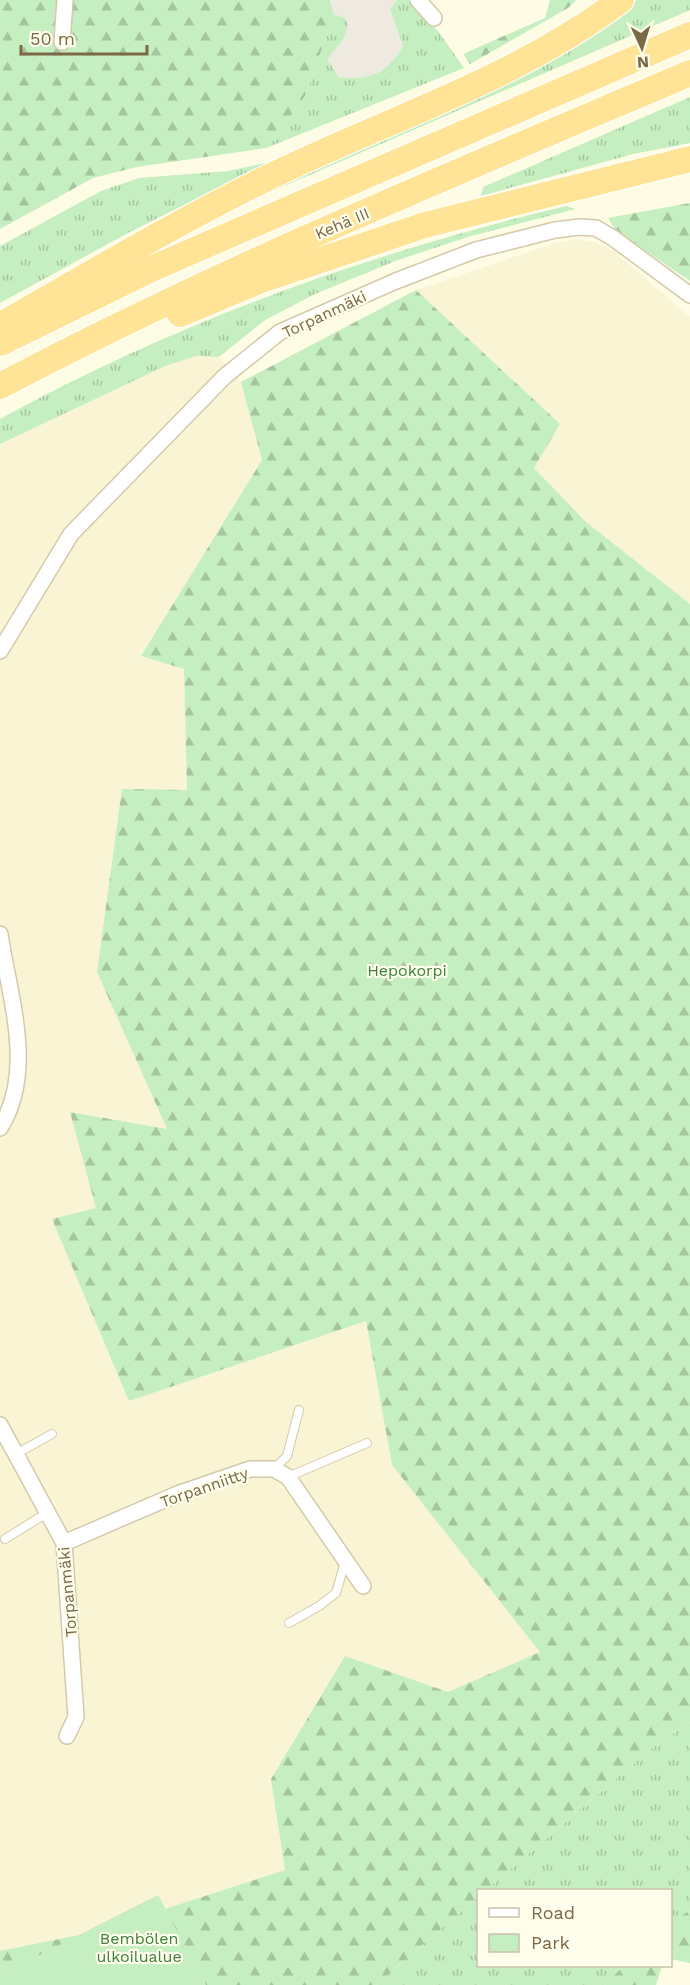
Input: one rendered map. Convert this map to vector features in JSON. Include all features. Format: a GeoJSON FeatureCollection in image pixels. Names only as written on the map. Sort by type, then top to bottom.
{"type":"FeatureCollection","features":[{"type":"Feature","properties":{"kind":"highway"},"geometry":{"type":"LineString","coordinates":[[0,325],[263,180],[515,65],[552,45],[621,0]]}},
{"type":"Feature","properties":{"kind":"highway","name":"Kehä III"},"geometry":{"type":"LineString","coordinates":[[0,343],[151,269],[690,35]]}},
{"type":"Feature","properties":{"kind":"highway","name":"Kehä III"},"geometry":{"type":"LineString","coordinates":[[0,386],[50,359],[255,261],[690,73]]}},
{"type":"Feature","properties":{"kind":"highway"},"geometry":{"type":"LineString","coordinates":[[50,359],[130,335],[261,280],[425,225],[690,159]]}},
{"type":"Feature","properties":{"kind":"street"},"geometry":{"type":"LineString","coordinates":[[62,42],[65,0]]}},
{"type":"Feature","properties":{"kind":"street"},"geometry":{"type":"LineString","coordinates":[[418,0],[434,18]]}},
{"type":"Feature","properties":{"kind":"street","name":"Torpanmäki"},"geometry":{"type":"LineString","coordinates":[[0,651],[71,534],[225,376],[280,332],[396,281],[476,250],[555,230],[580,227],[596,228],[613,238],[690,296]]}},
{"type":"Feature","properties":{"kind":"street"},"geometry":{"type":"LineString","coordinates":[[0,934],[19,1051],[12,1103],[0,1128]]}},
{"type":"Feature","properties":{"kind":"street","name":"Torpanmäki"},"geometry":{"type":"LineString","coordinates":[[0,1425],[64,1543],[76,1717],[67,1736]]}},
{"type":"Feature","properties":{"kind":"street","name":"Torpanniitty"},"geometry":{"type":"LineString","coordinates":[[64,1543],[101,1525],[180,1493],[250,1469],[281,1473]]}},
{"type":"Feature","properties":{"kind":"street"},"geometry":{"type":"LineString","coordinates":[[281,1473],[363,1586]]}},
{"type":"Feature","properties":{"kind":"lane"},"geometry":{"type":"LineString","coordinates":[[281,1473],[299,1410]]}},
{"type":"Feature","properties":{"kind":"lane"},"geometry":{"type":"LineString","coordinates":[[16,1454],[52,1434]]}},
{"type":"Feature","properties":{"kind":"lane"},"geometry":{"type":"LineString","coordinates":[[281,1473],[367,1443]]}},
{"type":"Feature","properties":{"kind":"lane"},"geometry":{"type":"LineString","coordinates":[[5,1539],[47,1513]]}},
{"type":"Feature","properties":{"kind":"lane"},"geometry":{"type":"LineString","coordinates":[[288,1623],[336,1593],[345,1560]]}},
{"type":"Feature","properties":{"kind":"shaded area"},"geometry":{"type":"Polygon","coordinates":[[[330,0],[397,0],[390,9],[403,46],[395,62],[373,75],[357,80],[339,77],[327,59],[343,40],[344,17],[334,15],[330,0]]]}},
{"type":"Feature","properties":{"kind":"shaded area"},"geometry":{"type":"Polygon","coordinates":[[[576,239],[595,242],[614,251],[690,317],[690,604],[586,522],[534,468],[560,424],[416,290],[556,243],[576,239]]]}},
{"type":"Feature","properties":{"kind":"shaded area"},"geometry":{"type":"Polygon","coordinates":[[[196,356],[219,357],[241,382],[262,460],[141,656],[184,669],[187,790],[97,972],[167,1129],[96,1208],[53,1220],[129,1401],[366,1321],[392,1465],[541,1653],[448,1692],[345,1656],[271,1779],[285,1870],[94,1932],[0,1951],[0,444],[80,404],[165,366],[196,356]]]}},
{"type":"Feature","properties":{"kind":"green space"},"geometry":{"type":"Polygon","coordinates":[[[0,0],[330,0],[334,15],[305,96],[266,148],[137,167],[93,178],[0,229],[0,0]]]}},
{"type":"Feature","properties":{"kind":"green space"},"geometry":{"type":"Polygon","coordinates":[[[397,0],[408,0],[438,31],[464,68],[266,148],[305,96],[334,15],[344,17],[348,25],[343,40],[327,59],[339,77],[368,76],[377,73],[391,63],[403,46],[390,9],[397,0]]]}},
{"type":"Feature","properties":{"kind":"green space"},"geometry":{"type":"Polygon","coordinates":[[[550,0],[576,0],[568,8],[470,64],[463,54],[545,18],[550,0]]]}},
{"type":"Feature","properties":{"kind":"green space"},"geometry":{"type":"Polygon","coordinates":[[[637,0],[690,0],[690,10],[185,229],[594,31],[637,0]]]}},
{"type":"Feature","properties":{"kind":"green space"},"geometry":{"type":"Polygon","coordinates":[[[690,97],[690,143],[633,154],[481,196],[483,187],[690,97]]]}},
{"type":"Feature","properties":{"kind":"green space"},"geometry":{"type":"Polygon","coordinates":[[[270,162],[128,233],[0,303],[0,246],[101,191],[139,178],[228,171],[270,162]]]}},
{"type":"Feature","properties":{"kind":"green space"},"geometry":{"type":"Polygon","coordinates":[[[690,203],[690,281],[616,231],[608,218],[690,203]]]}},
{"type":"Feature","properties":{"kind":"green space"},"geometry":{"type":"Polygon","coordinates":[[[566,206],[576,209],[471,236],[398,260],[315,294],[265,320],[219,357],[196,356],[165,366],[0,444],[0,419],[136,351],[206,321],[276,293],[420,245],[566,206]]]}},
{"type":"Feature","properties":{"kind":"green space","name":"Hepokorpi"},"geometry":{"type":"Polygon","coordinates":[[[416,290],[560,424],[534,468],[586,522],[690,604],[690,1722],[651,1749],[487,1889],[477,1889],[477,1898],[376,1985],[0,1985],[0,1951],[94,1932],[285,1870],[271,1779],[345,1656],[448,1692],[540,1652],[392,1465],[366,1321],[129,1401],[52,1219],[96,1208],[70,1112],[167,1129],[97,972],[122,789],[187,790],[184,669],[141,656],[262,460],[241,382],[416,290]]]}},
{"type":"Feature","properties":{"kind":"green space"},"geometry":{"type":"Polygon","coordinates":[[[690,1722],[690,1910],[672,1923],[672,1889],[487,1889],[651,1749],[690,1722]]]}},
{"type":"Feature","properties":{"kind":"green space","name":"Bembölen ulkoilualue"},"geometry":{"type":"Polygon","coordinates":[[[158,1895],[206,1985],[0,1985],[0,1975],[158,1895]]]}},
{"type":"Feature","properties":{"kind":"green space"},"geometry":{"type":"Polygon","coordinates":[[[477,1898],[477,1967],[622,1967],[605,1985],[376,1985],[477,1898]]]}},
{"type":"Feature","properties":{"kind":"green space"},"geometry":{"type":"Polygon","coordinates":[[[690,1910],[690,1963],[672,1959],[672,1923],[690,1910]]]}},
{"type":"Feature","properties":{"kind":"green space"},"geometry":{"type":"Polygon","coordinates":[[[622,1967],[662,1967],[656,1985],[605,1985],[622,1967]]]}}]}
